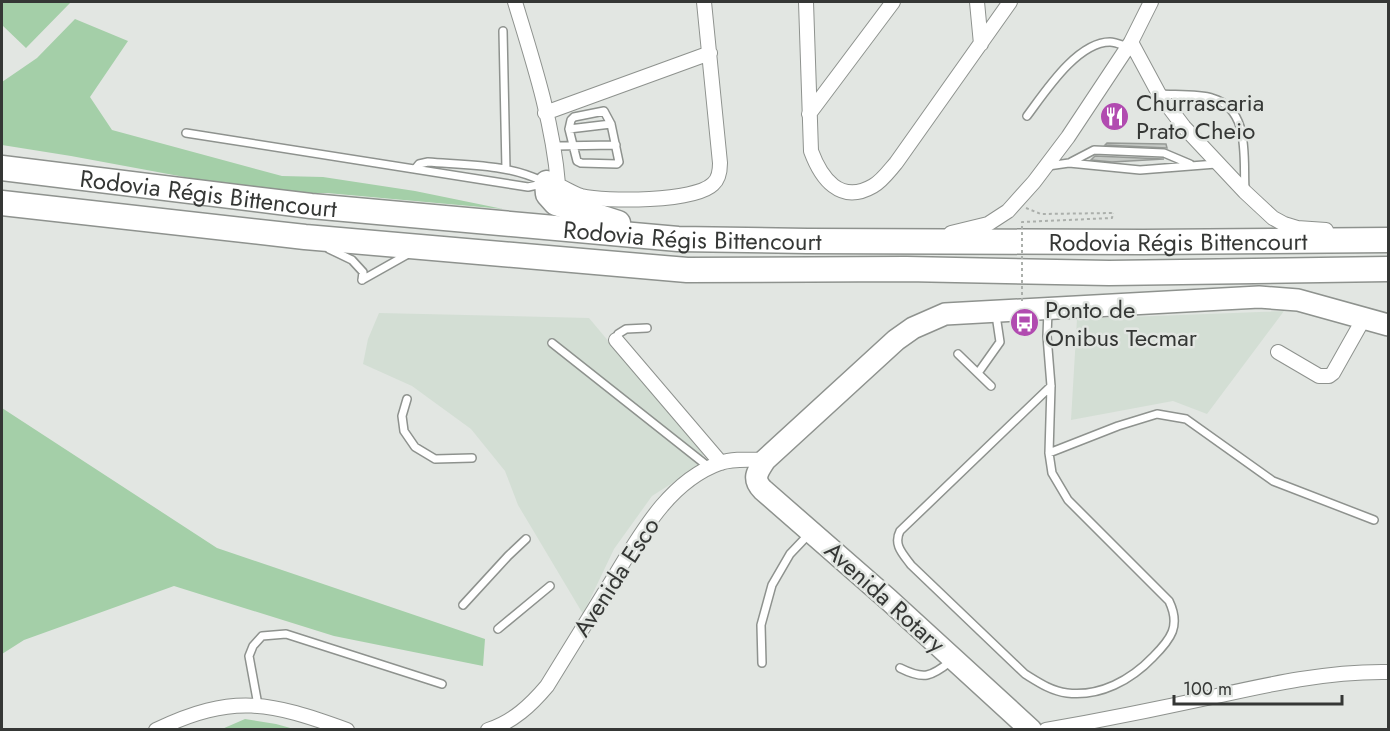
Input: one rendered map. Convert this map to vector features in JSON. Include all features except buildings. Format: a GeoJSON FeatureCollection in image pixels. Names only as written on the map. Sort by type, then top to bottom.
{"type":"FeatureCollection","features":[{"type":"Feature","properties":{"kind":"highway","name":"Rodovia Régis Bittencourt"},"geometry":{"type":"LineString","coordinates":[[2,168],[311,206],[678,239],[1252,241],[1389,238]]}},
{"type":"Feature","properties":{"kind":"highway"},"geometry":{"type":"LineString","coordinates":[[553,184],[548,194],[556,203],[596,217],[678,239]]}},
{"type":"Feature","properties":{"kind":"highway","name":"Rodovia Régis Bittencourt"},"geometry":{"type":"LineString","coordinates":[[2,203],[305,237],[687,270],[906,269],[1109,273],[1389,269]]}},
{"type":"Feature","properties":{"kind":"highway"},"geometry":{"type":"LineString","coordinates":[[905,241],[944,236],[1087,230],[1112,235],[1210,231],[1252,241]]}},
{"type":"Feature","properties":{"kind":"highway"},"geometry":{"type":"LineString","coordinates":[[807,241],[919,251],[1050,256],[1389,255]]}},
{"type":"Feature","properties":{"kind":"main road"},"geometry":{"type":"LineString","coordinates":[[765,460],[896,340],[913,328],[945,314],[1259,297],[1298,300],[1389,325]]}},
{"type":"Feature","properties":{"kind":"main road","name":"Avenida Rotary"},"geometry":{"type":"LineString","coordinates":[[765,460],[756,474],[757,484],[1031,729]]}},
{"type":"Feature","properties":{"kind":"street"},"geometry":{"type":"LineString","coordinates":[[515,2],[536,70],[554,146],[553,184],[582,196],[624,200],[661,199],[693,194],[706,190],[714,184],[720,172],[704,2]]}},
{"type":"Feature","properties":{"kind":"street"},"geometry":{"type":"LineString","coordinates":[[806,2],[811,151],[816,167],[823,177],[840,190],[853,192],[874,186],[896,163],[1010,2]]}},
{"type":"Feature","properties":{"kind":"street"},"geometry":{"type":"LineString","coordinates":[[809,114],[892,2]]}},
{"type":"Feature","properties":{"kind":"street"},"geometry":{"type":"LineString","coordinates":[[977,2],[981,44]]}},
{"type":"Feature","properties":{"kind":"street"},"geometry":{"type":"LineString","coordinates":[[944,236],[988,224],[1016,203],[1046,167],[1130,44],[1151,2]]}},
{"type":"Feature","properties":{"kind":"street"},"geometry":{"type":"LineString","coordinates":[[1130,44],[1159,94],[1184,127],[1245,192],[1273,218],[1297,228],[1364,232],[1389,238]]}},
{"type":"Feature","properties":{"kind":"street"},"geometry":{"type":"LineString","coordinates":[[545,113],[710,53]]}},
{"type":"Feature","properties":{"kind":"street"},"geometry":{"type":"LineString","coordinates":[[1278,352],[1319,376],[1329,376],[1333,373],[1364,318]]}},
{"type":"Feature","properties":{"kind":"street"},"geometry":{"type":"LineString","coordinates":[[616,340],[715,465]]}},
{"type":"Feature","properties":{"kind":"street","name":"Avenida Esco"},"geometry":{"type":"LineString","coordinates":[[488,729],[510,720],[532,704],[547,686],[641,534],[663,504],[684,484],[715,465],[735,460],[765,460]]}},
{"type":"Feature","properties":{"kind":"street"},"geometry":{"type":"LineString","coordinates":[[1046,729],[1111,718],[1283,681],[1328,675],[1389,672]]}},
{"type":"Feature","properties":{"kind":"street"},"geometry":{"type":"LineString","coordinates":[[156,729],[184,716],[207,709],[258,705],[299,713],[347,729]]}},
{"type":"Feature","properties":{"kind":"lane"},"geometry":{"type":"LineString","coordinates":[[502,31],[506,169]]}},
{"type":"Feature","properties":{"kind":"lane"},"geometry":{"type":"LineString","coordinates":[[1027,116],[1050,86],[1082,51],[1097,44],[1111,42],[1130,44]]}},
{"type":"Feature","properties":{"kind":"lane"},"geometry":{"type":"LineString","coordinates":[[1159,94],[1213,98],[1236,116],[1242,129],[1245,192]]}},
{"type":"Feature","properties":{"kind":"lane"},"geometry":{"type":"LineString","coordinates":[[604,111],[611,124],[619,162],[617,164],[577,161],[569,129],[571,120],[574,117],[604,111]]}},
{"type":"Feature","properties":{"kind":"lane"},"geometry":{"type":"LineString","coordinates":[[569,129],[611,124]]}},
{"type":"Feature","properties":{"kind":"lane"},"geometry":{"type":"LineString","coordinates":[[186,134],[528,187],[553,184]]}},
{"type":"Feature","properties":{"kind":"lane"},"geometry":{"type":"LineString","coordinates":[[554,146],[616,145]]}},
{"type":"Feature","properties":{"kind":"lane"},"geometry":{"type":"LineString","coordinates":[[1069,163],[1094,150],[1164,153],[1192,165]]}},
{"type":"Feature","properties":{"kind":"lane"},"geometry":{"type":"LineString","coordinates":[[415,169],[419,164],[428,162],[506,169],[528,174],[553,184]]}},
{"type":"Feature","properties":{"kind":"lane"},"geometry":{"type":"LineString","coordinates":[[1046,167],[1069,163],[1140,170],[1219,163]]}},
{"type":"Feature","properties":{"kind":"lane"},"geometry":{"type":"LineString","coordinates":[[305,237],[352,260],[363,273],[362,280],[419,248]]}},
{"type":"Feature","properties":{"kind":"lane"},"geometry":{"type":"LineString","coordinates":[[1048,310],[1047,336],[1052,386],[1049,453],[1052,473],[1068,500],[1169,601],[1174,612],[1174,626],[1169,641],[1139,672],[1116,685],[1094,692],[1067,693],[1044,686],[1025,674],[911,565],[897,543],[900,531],[1052,386]]}},
{"type":"Feature","properties":{"kind":"lane"},"geometry":{"type":"LineString","coordinates":[[978,374],[1000,342],[996,312]]}},
{"type":"Feature","properties":{"kind":"lane"},"geometry":{"type":"LineString","coordinates":[[616,340],[618,334],[626,329],[647,328]]}},
{"type":"Feature","properties":{"kind":"lane"},"geometry":{"type":"LineString","coordinates":[[552,343],[715,465]]}},
{"type":"Feature","properties":{"kind":"lane"},"geometry":{"type":"LineString","coordinates":[[958,354],[991,386]]}},
{"type":"Feature","properties":{"kind":"lane"},"geometry":{"type":"LineString","coordinates":[[407,399],[402,416],[404,431],[415,447],[435,459],[472,458]]}},
{"type":"Feature","properties":{"kind":"lane"},"geometry":{"type":"LineString","coordinates":[[1049,453],[1118,426],[1157,414],[1185,419],[1273,481],[1374,520]]}},
{"type":"Feature","properties":{"kind":"lane"},"geometry":{"type":"LineString","coordinates":[[762,663],[761,625],[772,585],[790,554],[812,531]]}},
{"type":"Feature","properties":{"kind":"lane"},"geometry":{"type":"LineString","coordinates":[[463,605],[526,539]]}},
{"type":"Feature","properties":{"kind":"lane"},"geometry":{"type":"LineString","coordinates":[[498,629],[550,586]]}},
{"type":"Feature","properties":{"kind":"lane"},"geometry":{"type":"LineString","coordinates":[[258,705],[249,656],[253,646],[262,636],[286,634],[442,684]]}},
{"type":"Feature","properties":{"kind":"lane"},"geometry":{"type":"LineString","coordinates":[[900,668],[912,674],[924,676],[933,674],[953,659]]}},
{"type":"Feature","properties":{"kind":"path"},"geometry":{"type":"LineString","coordinates":[[1016,203],[1041,214],[1113,213],[1112,218],[1022,222],[1022,301]]}},
{"type":"Feature","properties":{"kind":"shaded area"},"geometry":{"type":"Polygon","coordinates":[[[1284,311],[1207,414],[1173,401],[1071,420],[1077,319],[1284,311]]]}},
{"type":"Feature","properties":{"kind":"shaded area"},"geometry":{"type":"Polygon","coordinates":[[[379,313],[589,318],[703,454],[699,466],[652,496],[614,549],[583,614],[518,505],[505,471],[471,429],[412,386],[363,364],[368,339],[379,313]]]}},
{"type":"Feature","properties":{"kind":"green space"},"geometry":{"type":"Polygon","coordinates":[[[2,2],[71,2],[26,48],[2,25],[2,2]]]}},
{"type":"Feature","properties":{"kind":"green space"},"geometry":{"type":"Polygon","coordinates":[[[75,19],[128,41],[90,97],[112,130],[282,176],[323,177],[415,191],[503,209],[327,193],[276,194],[2,145],[2,82],[37,58],[75,19]]]}},
{"type":"Feature","properties":{"kind":"green space"},"geometry":{"type":"Polygon","coordinates":[[[2,408],[217,548],[485,639],[483,666],[334,636],[174,586],[24,640],[2,654],[2,408]]]}},
{"type":"Feature","properties":{"kind":"green space"},"geometry":{"type":"Polygon","coordinates":[[[245,719],[276,724],[294,729],[222,729],[245,719]]]}},
{"type":"Feature","properties":{"kind":"place","name":"Churrascaria Prato Cheio"},"geometry":{"type":"Point","coordinates":[1115,116]}},
{"type":"Feature","properties":{"kind":"place","name":"Ponto de Onibus Tecmar"},"geometry":{"type":"Point","coordinates":[1024,323]}}]}
